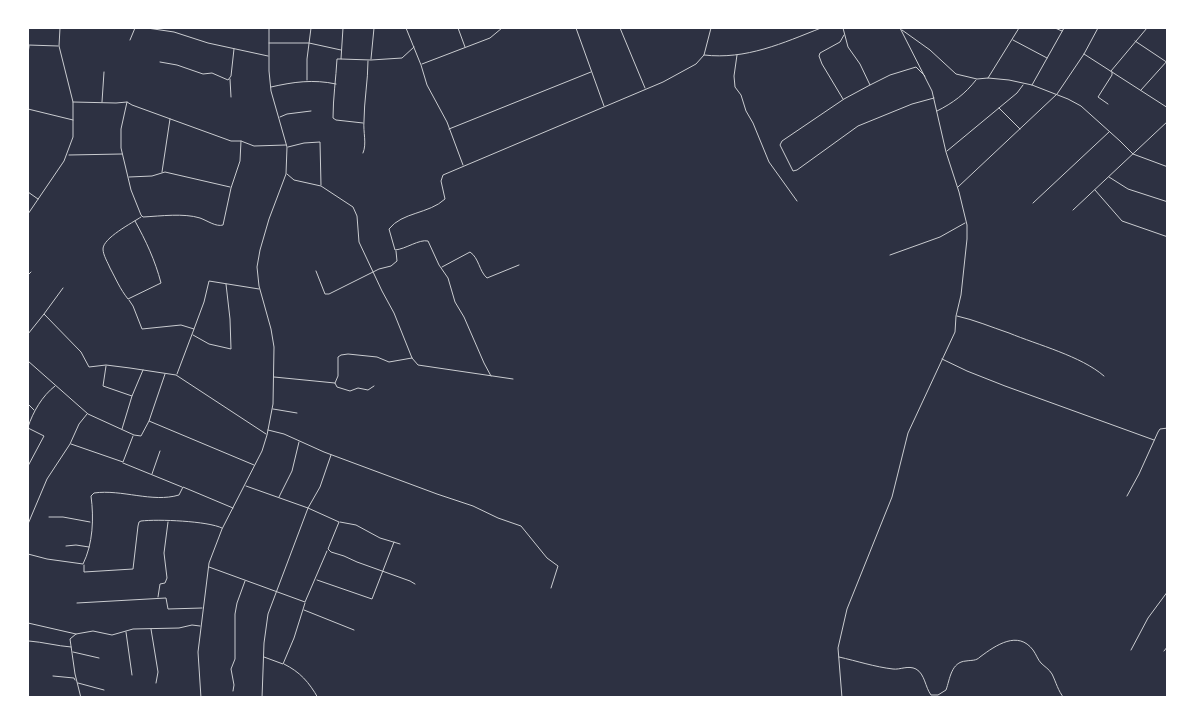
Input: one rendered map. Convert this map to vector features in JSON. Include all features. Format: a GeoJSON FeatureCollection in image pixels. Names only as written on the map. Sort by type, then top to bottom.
{"type":"FeatureCollection","features":[{"type":"Feature","properties":{"kind":"street"},"geometry":{"type":"LineString","coordinates":[[28,214],[67,155],[73,137],[73,102],[59,46],[60,28]]}},
{"type":"Feature","properties":{"kind":"street"},"geometry":{"type":"LineString","coordinates":[[130,40],[135,28]]}},
{"type":"Feature","properties":{"kind":"street"},"geometry":{"type":"LineString","coordinates":[[147,28],[174,32],[268,56]]}},
{"type":"Feature","properties":{"kind":"street"},"geometry":{"type":"LineString","coordinates":[[200,698],[198,652],[208,567],[222,529],[255,466],[267,435],[272,409],[273,338],[260,289],[257,267],[271,212],[286,174],[286,146],[271,87],[268,28]]}},
{"type":"Feature","properties":{"kind":"street"},"geometry":{"type":"LineString","coordinates":[[307,81],[311,28]]}},
{"type":"Feature","properties":{"kind":"street"},"geometry":{"type":"LineString","coordinates":[[341,59],[343,28]]}},
{"type":"Feature","properties":{"kind":"street"},"geometry":{"type":"LineString","coordinates":[[371,60],[374,28]]}},
{"type":"Feature","properties":{"kind":"street"},"geometry":{"type":"LineString","coordinates":[[406,28],[429,91],[447,122],[463,165]]}},
{"type":"Feature","properties":{"kind":"street"},"geometry":{"type":"LineString","coordinates":[[458,28],[465,47]]}},
{"type":"Feature","properties":{"kind":"street"},"geometry":{"type":"LineString","coordinates":[[421,65],[490,38],[502,28]]}},
{"type":"Feature","properties":{"kind":"street"},"geometry":{"type":"LineString","coordinates":[[576,28],[605,106]]}},
{"type":"Feature","properties":{"kind":"street"},"geometry":{"type":"LineString","coordinates":[[620,28],[645,89]]}},
{"type":"Feature","properties":{"kind":"street"},"geometry":{"type":"LineString","coordinates":[[316,271],[327,295],[394,264],[397,261],[389,232],[390,226],[407,216],[424,211],[443,202],[446,199],[441,178],[443,175],[663,82],[691,67],[704,55],[711,28]]}},
{"type":"Feature","properties":{"kind":"street"},"geometry":{"type":"LineString","coordinates":[[704,55],[723,57],[777,46],[821,28]]}},
{"type":"Feature","properties":{"kind":"street"},"geometry":{"type":"LineString","coordinates":[[843,28],[848,47],[860,64],[870,85]]}},
{"type":"Feature","properties":{"kind":"street"},"geometry":{"type":"LineString","coordinates":[[988,78],[1020,28]]}},
{"type":"Feature","properties":{"kind":"street"},"geometry":{"type":"LineString","coordinates":[[1055,28],[1062,31]]}},
{"type":"Feature","properties":{"kind":"street"},"geometry":{"type":"LineString","coordinates":[[1032,85],[1064,28]]}},
{"type":"Feature","properties":{"kind":"street"},"geometry":{"type":"LineString","coordinates":[[958,188],[1057,94],[1084,54],[1098,28]]}},
{"type":"Feature","properties":{"kind":"street"},"geometry":{"type":"LineString","coordinates":[[1108,104],[1098,97],[1112,75],[1112,71],[1134,41],[1147,28]]}},
{"type":"Feature","properties":{"kind":"street"},"geometry":{"type":"LineString","coordinates":[[842,698],[838,648],[846,609],[892,497],[908,433],[955,332],[966,248],[966,222],[958,188],[946,152],[934,98],[926,76],[901,29]]}},
{"type":"Feature","properties":{"kind":"street"},"geometry":{"type":"LineString","coordinates":[[901,29],[930,50],[956,74],[977,79],[1009,80],[1032,85],[1057,94],[1080,106],[1133,154],[1168,167]]}},
{"type":"Feature","properties":{"kind":"street"},"geometry":{"type":"LineString","coordinates":[[843,99],[819,56],[820,53],[840,42],[844,35]]}},
{"type":"Feature","properties":{"kind":"street"},"geometry":{"type":"LineString","coordinates":[[1012,40],[1048,58]]}},
{"type":"Feature","properties":{"kind":"street"},"geometry":{"type":"LineString","coordinates":[[1134,41],[1167,62],[1140,90]]}},
{"type":"Feature","properties":{"kind":"street"},"geometry":{"type":"LineString","coordinates":[[269,43],[309,43],[342,50]]}},
{"type":"Feature","properties":{"kind":"street"},"geometry":{"type":"LineString","coordinates":[[28,54],[28,45],[59,46]]}},
{"type":"Feature","properties":{"kind":"street"},"geometry":{"type":"LineString","coordinates":[[364,123],[333,118],[337,59],[371,60],[402,58],[414,47]]}},
{"type":"Feature","properties":{"kind":"street"},"geometry":{"type":"LineString","coordinates":[[231,97],[230,79],[234,48]]}},
{"type":"Feature","properties":{"kind":"street"},"geometry":{"type":"LineString","coordinates":[[1084,54],[1168,108]]}},
{"type":"Feature","properties":{"kind":"street"},"geometry":{"type":"LineString","coordinates":[[737,55],[734,76],[736,87],[746,112],[753,123],[769,162],[797,201]]}},
{"type":"Feature","properties":{"kind":"street"},"geometry":{"type":"LineString","coordinates":[[363,153],[365,146],[364,123],[368,60]]}},
{"type":"Feature","properties":{"kind":"street"},"geometry":{"type":"LineString","coordinates":[[160,62],[188,68],[203,74],[212,73],[228,80],[230,79]]}},
{"type":"Feature","properties":{"kind":"street"},"geometry":{"type":"LineString","coordinates":[[926,76],[916,67],[890,75],[843,99],[833,108],[795,131],[780,145],[793,171],[797,170],[858,126],[912,104],[934,98]]}},
{"type":"Feature","properties":{"kind":"street"},"geometry":{"type":"LineString","coordinates":[[102,102],[104,72]]}},
{"type":"Feature","properties":{"kind":"street"},"geometry":{"type":"LineString","coordinates":[[449,129],[591,72]]}},
{"type":"Feature","properties":{"kind":"street"},"geometry":{"type":"LineString","coordinates":[[936,111],[952,104],[977,79]]}},
{"type":"Feature","properties":{"kind":"street"},"geometry":{"type":"LineString","coordinates":[[271,87],[307,81],[336,84]]}},
{"type":"Feature","properties":{"kind":"street"},"geometry":{"type":"LineString","coordinates":[[946,152],[999,108],[1023,84]]}},
{"type":"Feature","properties":{"kind":"street"},"geometry":{"type":"LineString","coordinates":[[73,102],[128,102],[224,138],[254,146],[286,146],[320,142],[321,186]]}},
{"type":"Feature","properties":{"kind":"street"},"geometry":{"type":"LineString","coordinates":[[128,102],[121,129],[121,148],[131,190],[142,216]]}},
{"type":"Feature","properties":{"kind":"street"},"geometry":{"type":"LineString","coordinates":[[999,108],[1020,130]]}},
{"type":"Feature","properties":{"kind":"street"},"geometry":{"type":"LineString","coordinates":[[28,109],[74,120]]}},
{"type":"Feature","properties":{"kind":"street"},"geometry":{"type":"LineString","coordinates":[[280,118],[287,114],[311,111]]}},
{"type":"Feature","properties":{"kind":"street"},"geometry":{"type":"LineString","coordinates":[[162,173],[170,118]]}},
{"type":"Feature","properties":{"kind":"street"},"geometry":{"type":"LineString","coordinates":[[1074,210],[1168,121]]}},
{"type":"Feature","properties":{"kind":"street"},"geometry":{"type":"LineString","coordinates":[[1164,125],[1168,129]]}},
{"type":"Feature","properties":{"kind":"street"},"geometry":{"type":"LineString","coordinates":[[1034,203],[1109,131]]}},
{"type":"Feature","properties":{"kind":"street"},"geometry":{"type":"LineString","coordinates":[[194,329],[181,325],[142,329],[133,306],[120,289],[103,250],[104,244],[112,235],[142,216],[191,216],[220,226],[225,223],[231,188],[240,162],[241,141]]}},
{"type":"Feature","properties":{"kind":"street"},"geometry":{"type":"LineString","coordinates":[[67,155],[123,154]]}},
{"type":"Feature","properties":{"kind":"street"},"geometry":{"type":"LineString","coordinates":[[128,177],[152,176],[165,172],[231,188]]}},
{"type":"Feature","properties":{"kind":"street"},"geometry":{"type":"LineString","coordinates":[[286,174],[294,180],[321,186],[354,207],[358,216],[359,242],[394,312],[412,358],[418,365],[512,379]]}},
{"type":"Feature","properties":{"kind":"street"},"geometry":{"type":"LineString","coordinates":[[1109,177],[1128,189],[1168,202]]}},
{"type":"Feature","properties":{"kind":"street"},"geometry":{"type":"LineString","coordinates":[[1095,190],[1122,221],[1168,237]]}},
{"type":"Feature","properties":{"kind":"street"},"geometry":{"type":"LineString","coordinates":[[28,192],[38,199]]}},
{"type":"Feature","properties":{"kind":"street"},"geometry":{"type":"LineString","coordinates":[[128,299],[162,283],[147,242],[135,221]]}},
{"type":"Feature","properties":{"kind":"street"},"geometry":{"type":"LineString","coordinates":[[890,255],[940,237],[966,222]]}},
{"type":"Feature","properties":{"kind":"street"},"geometry":{"type":"LineString","coordinates":[[395,250],[404,249],[426,240],[450,283],[455,302],[464,317],[491,376]]}},
{"type":"Feature","properties":{"kind":"street"},"geometry":{"type":"LineString","coordinates":[[442,268],[470,252],[474,254],[483,274],[487,278],[520,265]]}},
{"type":"Feature","properties":{"kind":"street"},"geometry":{"type":"LineString","coordinates":[[28,275],[31,272]]}},
{"type":"Feature","properties":{"kind":"street"},"geometry":{"type":"LineString","coordinates":[[176,375],[204,302],[209,281],[260,289]]}},
{"type":"Feature","properties":{"kind":"street"},"geometry":{"type":"LineString","coordinates":[[192,335],[209,344],[231,349],[226,284]]}},
{"type":"Feature","properties":{"kind":"street"},"geometry":{"type":"LineString","coordinates":[[28,334],[63,288]]}},
{"type":"Feature","properties":{"kind":"street"},"geometry":{"type":"LineString","coordinates":[[44,314],[81,352],[89,367],[106,366],[144,369],[176,375],[267,435]]}},
{"type":"Feature","properties":{"kind":"street"},"geometry":{"type":"LineString","coordinates":[[956,316],[975,320],[1093,366],[1104,376]]}},
{"type":"Feature","properties":{"kind":"street"},"geometry":{"type":"LineString","coordinates":[[335,383],[338,376],[338,357],[341,355],[377,357],[389,362],[412,358]]}},
{"type":"Feature","properties":{"kind":"street"},"geometry":{"type":"LineString","coordinates":[[942,359],[991,380],[1154,440]]}},
{"type":"Feature","properties":{"kind":"street"},"geometry":{"type":"LineString","coordinates":[[28,361],[88,414],[134,435],[143,435],[166,372]]}},
{"type":"Feature","properties":{"kind":"street"},"geometry":{"type":"LineString","coordinates":[[106,366],[103,386],[132,396]]}},
{"type":"Feature","properties":{"kind":"street"},"geometry":{"type":"LineString","coordinates":[[122,429],[132,396],[144,369]]}},
{"type":"Feature","properties":{"kind":"street"},"geometry":{"type":"LineString","coordinates":[[273,377],[335,383],[337,387],[350,391],[358,388],[368,390],[374,386]]}},
{"type":"Feature","properties":{"kind":"street"},"geometry":{"type":"LineString","coordinates":[[28,466],[44,436],[28,428],[34,410],[43,401],[47,392],[56,385]]}},
{"type":"Feature","properties":{"kind":"street"},"geometry":{"type":"LineString","coordinates":[[28,404],[34,410]]}},
{"type":"Feature","properties":{"kind":"street"},"geometry":{"type":"LineString","coordinates":[[272,409],[297,413]]}},
{"type":"Feature","properties":{"kind":"street"},"geometry":{"type":"LineString","coordinates":[[28,524],[47,480],[70,444],[79,424],[88,414]]}},
{"type":"Feature","properties":{"kind":"street"},"geometry":{"type":"LineString","coordinates":[[149,421],[255,466]]}},
{"type":"Feature","properties":{"kind":"street"},"geometry":{"type":"LineString","coordinates":[[1127,496],[1160,430],[1168,428]]}},
{"type":"Feature","properties":{"kind":"street"},"geometry":{"type":"LineString","coordinates":[[268,430],[284,434],[299,442],[473,506],[521,526],[546,558],[558,566],[551,588]]}},
{"type":"Feature","properties":{"kind":"street"},"geometry":{"type":"LineString","coordinates":[[123,462],[134,435]]}},
{"type":"Feature","properties":{"kind":"street"},"geometry":{"type":"LineString","coordinates":[[279,498],[292,471],[299,442]]}},
{"type":"Feature","properties":{"kind":"street"},"geometry":{"type":"LineString","coordinates":[[70,444],[123,462],[234,508]]}},
{"type":"Feature","properties":{"kind":"street"},"geometry":{"type":"LineString","coordinates":[[152,475],[160,451]]}},
{"type":"Feature","properties":{"kind":"street"},"geometry":{"type":"LineString","coordinates":[[262,698],[268,614],[308,508],[320,487],[331,454]]}},
{"type":"Feature","properties":{"kind":"street"},"geometry":{"type":"LineString","coordinates":[[245,486],[308,508],[339,522],[356,525],[380,538],[400,544]]}},
{"type":"Feature","properties":{"kind":"street"},"geometry":{"type":"LineString","coordinates":[[183,487],[179,495],[173,496],[141,496],[114,492],[94,493],[91,496],[92,538],[84,564],[84,572],[133,569],[139,522],[149,520],[204,523],[216,525],[222,529]]}},
{"type":"Feature","properties":{"kind":"street"},"geometry":{"type":"LineString","coordinates":[[50,517],[64,516],[91,522]]}},
{"type":"Feature","properties":{"kind":"street"},"geometry":{"type":"LineString","coordinates":[[158,598],[160,584],[165,583],[167,578],[164,553],[168,521]]}},
{"type":"Feature","properties":{"kind":"street"},"geometry":{"type":"LineString","coordinates":[[283,664],[304,610],[305,602],[339,522]]}},
{"type":"Feature","properties":{"kind":"street"},"geometry":{"type":"LineString","coordinates":[[316,579],[372,599],[394,542]]}},
{"type":"Feature","properties":{"kind":"street"},"geometry":{"type":"LineString","coordinates":[[66,546],[89,547]]}},
{"type":"Feature","properties":{"kind":"street"},"geometry":{"type":"LineString","coordinates":[[328,550],[415,584]]}},
{"type":"Feature","properties":{"kind":"street"},"geometry":{"type":"LineString","coordinates":[[28,554],[47,559],[84,564]]}},
{"type":"Feature","properties":{"kind":"street"},"geometry":{"type":"LineString","coordinates":[[208,567],[305,602]]}},
{"type":"Feature","properties":{"kind":"street"},"geometry":{"type":"LineString","coordinates":[[233,690],[234,684],[231,669],[235,660],[235,614],[246,580]]}},
{"type":"Feature","properties":{"kind":"street"},"geometry":{"type":"LineString","coordinates":[[1131,650],[1148,618],[1168,591]]}},
{"type":"Feature","properties":{"kind":"street"},"geometry":{"type":"LineString","coordinates":[[77,603],[166,598],[168,609],[202,608]]}},
{"type":"Feature","properties":{"kind":"street"},"geometry":{"type":"LineString","coordinates":[[304,610],[354,630]]}},
{"type":"Feature","properties":{"kind":"street"},"geometry":{"type":"LineString","coordinates":[[28,623],[76,634],[92,631],[112,635],[133,629],[179,628],[192,624],[201,626]]}},
{"type":"Feature","properties":{"kind":"street"},"geometry":{"type":"LineString","coordinates":[[151,629],[158,672],[156,683]]}},
{"type":"Feature","properties":{"kind":"street"},"geometry":{"type":"LineString","coordinates":[[126,632],[132,675]]}},
{"type":"Feature","properties":{"kind":"street"},"geometry":{"type":"LineString","coordinates":[[76,634],[70,639],[81,698]]}},
{"type":"Feature","properties":{"kind":"street"},"geometry":{"type":"LineString","coordinates":[[839,658],[894,670],[908,667],[915,668],[924,677],[926,688],[931,695],[938,695],[946,690],[956,665],[963,661],[977,660],[997,644],[1010,640],[1019,640],[1026,643],[1041,663],[1048,668],[1064,698]]}},
{"type":"Feature","properties":{"kind":"street"},"geometry":{"type":"LineString","coordinates":[[29,641],[71,648]]}},
{"type":"Feature","properties":{"kind":"street"},"geometry":{"type":"LineString","coordinates":[[1164,651],[1168,646]]}},
{"type":"Feature","properties":{"kind":"street"},"geometry":{"type":"LineString","coordinates":[[72,652],[99,658]]}},
{"type":"Feature","properties":{"kind":"street"},"geometry":{"type":"LineString","coordinates":[[264,657],[295,669],[308,681],[318,698]]}},
{"type":"Feature","properties":{"kind":"street"},"geometry":{"type":"LineString","coordinates":[[53,676],[74,678],[77,682],[104,690]]}}]}
